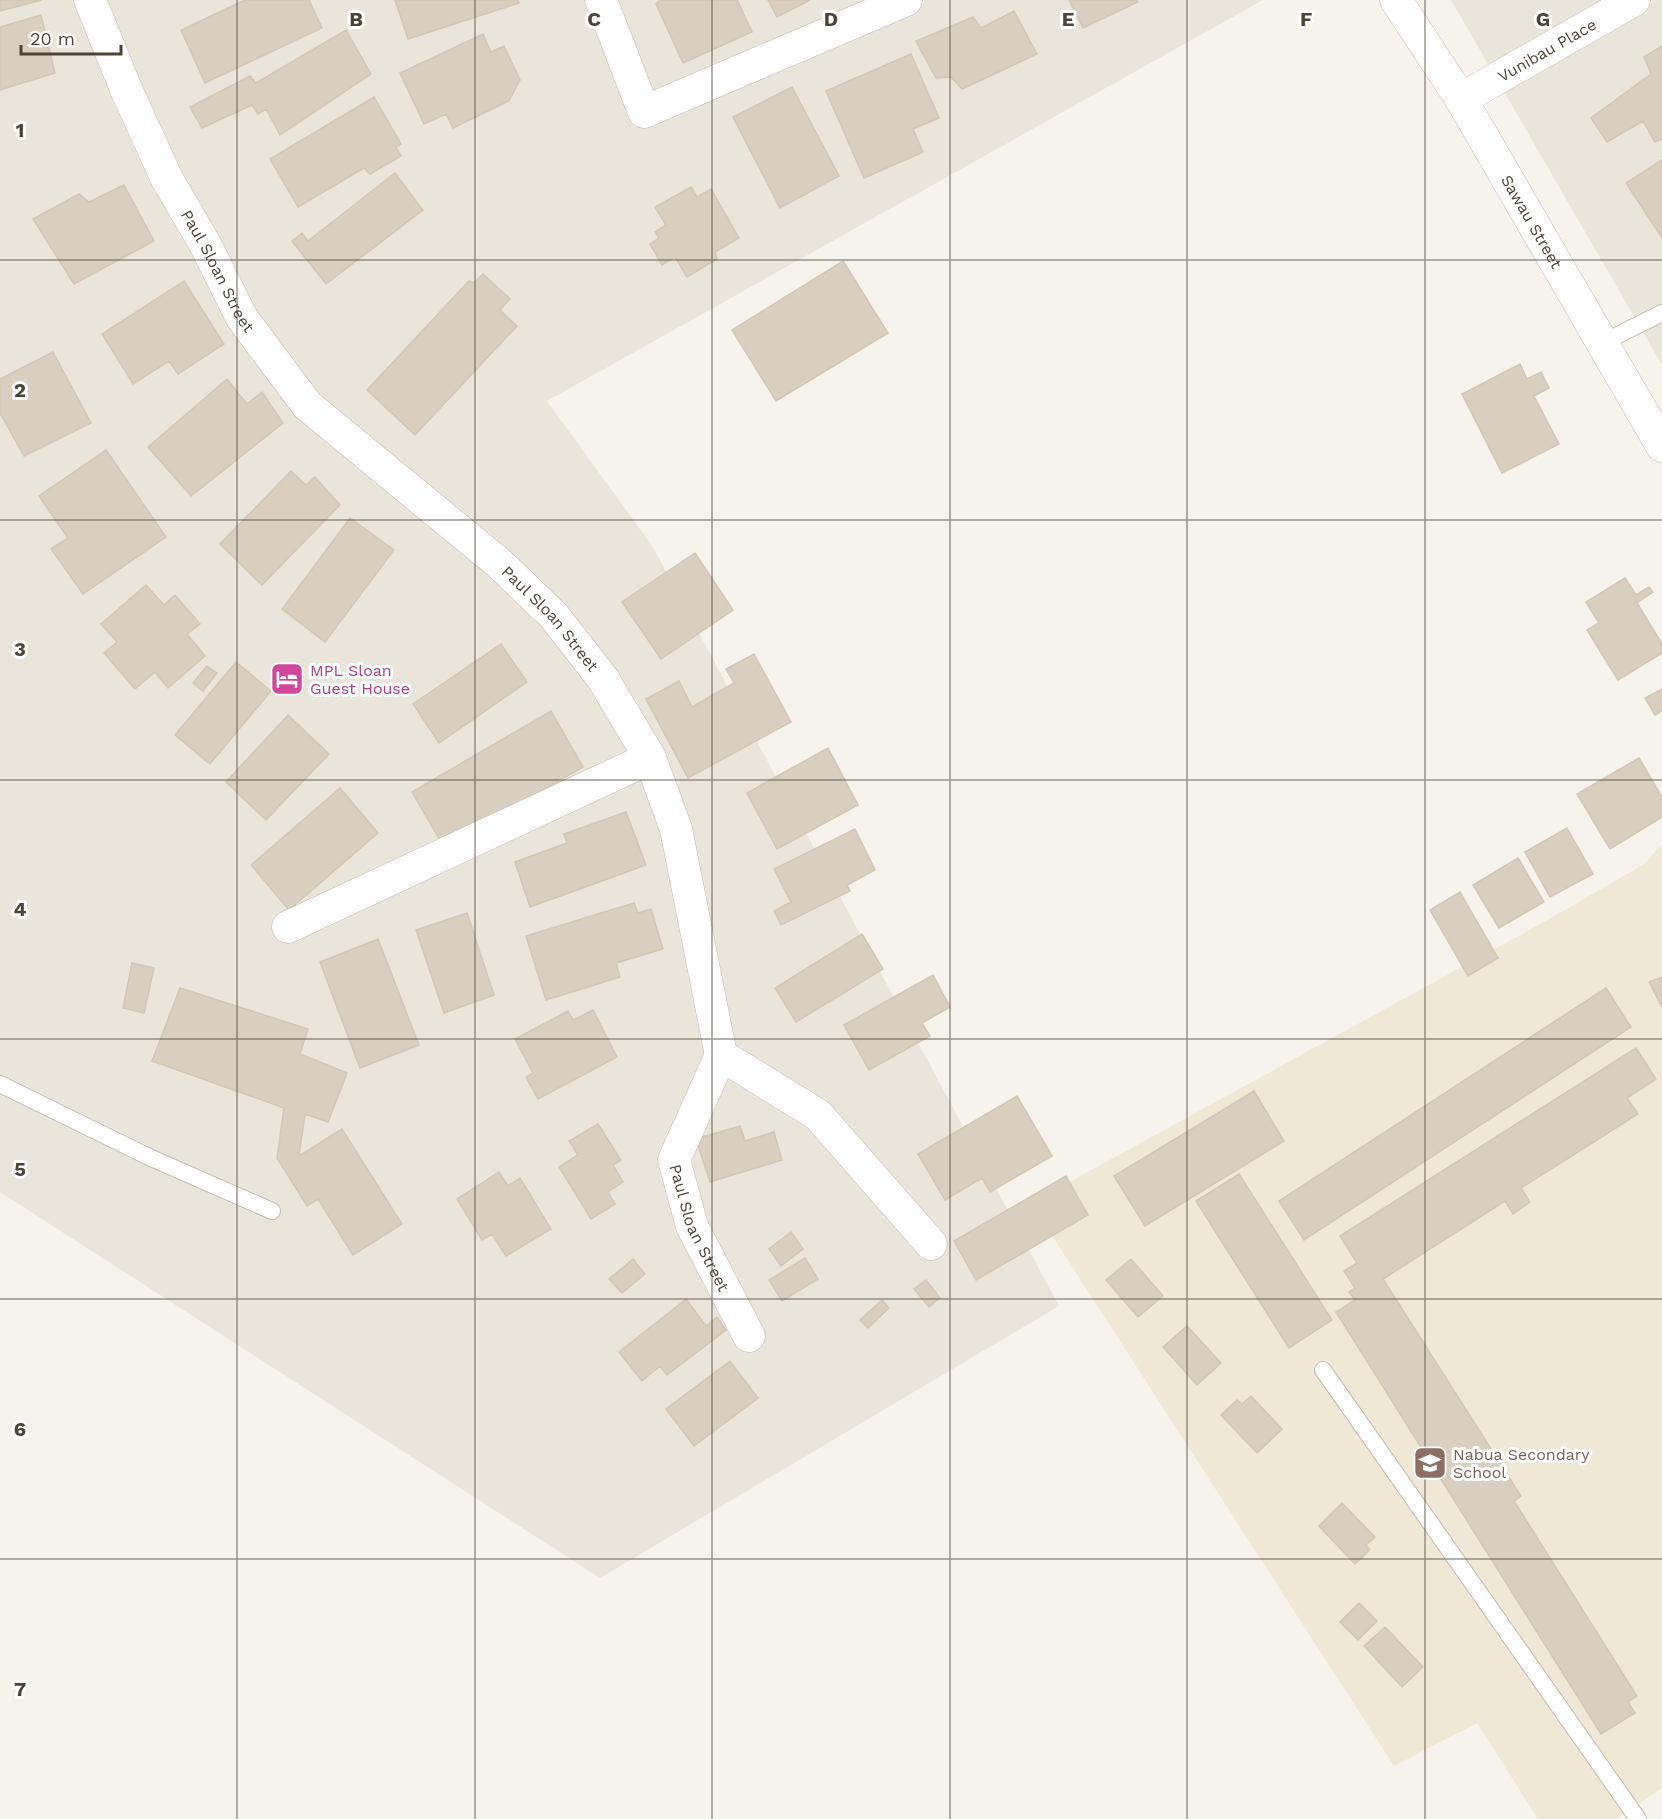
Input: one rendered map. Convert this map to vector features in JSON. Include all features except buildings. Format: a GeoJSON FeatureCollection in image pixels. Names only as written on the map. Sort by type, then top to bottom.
{"type":"FeatureCollection","features":[{"type":"Feature","properties":{"kind":"street","name":"Paul Sloan Street"},"geometry":{"type":"LineString","coordinates":[[90,0],[126,89],[167,179],[205,244],[242,318],[307,405],[492,557],[554,616],[603,679],[650,758],[676,830],[721,1055],[674,1160],[692,1227],[749,1336]]}},
{"type":"Feature","properties":{"kind":"street"},"geometry":{"type":"LineString","coordinates":[[602,0],[644,112],[906,0]]}},
{"type":"Feature","properties":{"kind":"street","name":"Sawau Street"},"geometry":{"type":"LineString","coordinates":[[1396,0],[1461,99],[1662,446]]}},
{"type":"Feature","properties":{"kind":"street","name":"Vunibau Place"},"geometry":{"type":"LineString","coordinates":[[1461,99],[1634,0]]}},
{"type":"Feature","properties":{"kind":"street"},"geometry":{"type":"LineString","coordinates":[[288,927],[650,758]]}},
{"type":"Feature","properties":{"kind":"street"},"geometry":{"type":"LineString","coordinates":[[721,1055],[818,1115],[931,1244]]}},
{"type":"Feature","properties":{"kind":"lane"},"geometry":{"type":"LineString","coordinates":[[1602,344],[1662,313]]}},
{"type":"Feature","properties":{"kind":"lane"},"geometry":{"type":"LineString","coordinates":[[0,1084],[148,1157],[272,1210]]}},
{"type":"Feature","properties":{"kind":"lane"},"geometry":{"type":"LineString","coordinates":[[1323,1370],[1638,1819]]}},
{"type":"Feature","properties":{"kind":"shaded area"},"geometry":{"type":"Polygon","coordinates":[[[0,0],[1263,0],[547,401],[653,547],[1059,1306],[600,1578],[0,1192],[0,0]]]}},
{"type":"Feature","properties":{"kind":"shaded area"},"geometry":{"type":"Polygon","coordinates":[[[1451,0],[1662,0],[1662,365],[1451,0]]]}},
{"type":"Feature","properties":{"kind":"shaded area","name":"Nabua Secondary School"},"geometry":{"type":"Polygon","coordinates":[[[1662,844],[1662,1788],[1617,1819],[1538,1819],[1477,1723],[1394,1766],[1031,1203],[1551,918],[1644,864],[1662,844]]]}},
{"type":"Feature","properties":{"kind":"place","name":"MPL Sloan Guest House"},"geometry":{"type":"Point","coordinates":[287,679]}},
{"type":"Feature","properties":{"kind":"place","name":"Nabua Secondary School"},"geometry":{"type":"Point","coordinates":[1430,1463]}}]}
